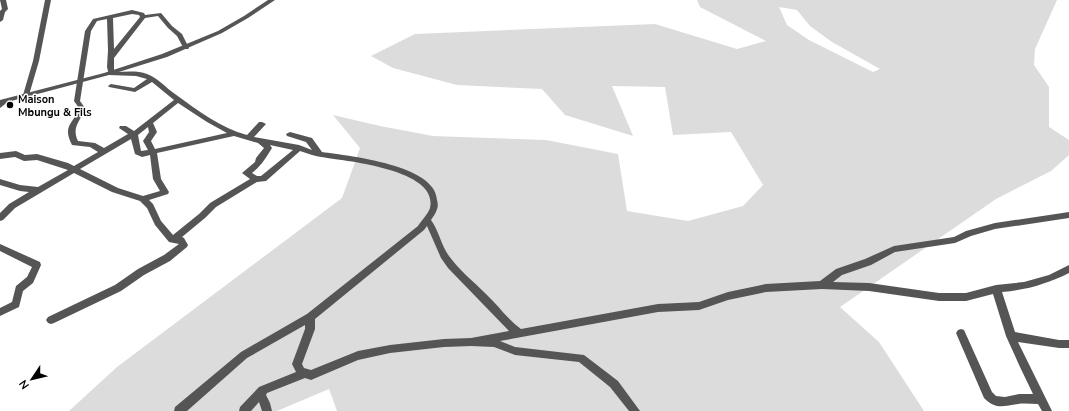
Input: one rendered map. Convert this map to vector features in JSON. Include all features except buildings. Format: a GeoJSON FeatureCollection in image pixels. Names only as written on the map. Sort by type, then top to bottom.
{"type":"FeatureCollection","features":[{"type":"Feature","properties":{"kind":"street"},"geometry":{"type":"LineString","coordinates":[[0,20],[2,12],[5,9],[3,0]]}},
{"type":"Feature","properties":{"kind":"street"},"geometry":{"type":"LineString","coordinates":[[26,95],[36,61],[48,0]]}},
{"type":"Feature","properties":{"kind":"street"},"geometry":{"type":"LineString","coordinates":[[2,103],[26,95],[138,66],[186,48],[233,26],[272,0]]}},
{"type":"Feature","properties":{"kind":"street"},"geometry":{"type":"LineString","coordinates":[[104,152],[92,145],[75,143],[70,134],[70,129],[81,114],[82,108],[77,101],[88,31],[95,20],[110,18],[132,12],[142,14],[144,17]]}},
{"type":"Feature","properties":{"kind":"street"},"geometry":{"type":"LineString","coordinates":[[110,39],[117,22],[122,17],[132,12]]}},
{"type":"Feature","properties":{"kind":"street"},"geometry":{"type":"LineString","coordinates":[[111,58],[144,17],[159,14],[170,27],[180,35],[186,48]]}},
{"type":"Feature","properties":{"kind":"street"},"geometry":{"type":"LineString","coordinates":[[110,18],[108,24],[111,58],[109,66],[111,74]]}},
{"type":"Feature","properties":{"kind":"street"},"geometry":{"type":"LineString","coordinates":[[138,66],[139,75]]}},
{"type":"Feature","properties":{"kind":"street"},"geometry":{"type":"LineString","coordinates":[[111,74],[145,76],[178,100],[234,134],[299,148],[320,155],[368,162],[395,168],[418,177],[428,186],[434,196],[435,207],[428,222],[310,317],[244,355],[179,411]]}},
{"type":"Feature","properties":{"kind":"street"},"geometry":{"type":"LineString","coordinates":[[111,86],[135,90],[151,80]]}},
{"type":"Feature","properties":{"kind":"street"},"geometry":{"type":"LineString","coordinates":[[0,218],[12,206],[134,134],[163,110],[178,100]]}},
{"type":"Feature","properties":{"kind":"street"},"geometry":{"type":"LineString","coordinates":[[143,199],[164,192],[157,179],[153,152],[147,141],[153,132],[150,122]]}},
{"type":"Feature","properties":{"kind":"street"},"geometry":{"type":"LineString","coordinates":[[249,138],[262,124]]}},
{"type":"Feature","properties":{"kind":"street"},"geometry":{"type":"LineString","coordinates":[[123,128],[134,134],[140,154],[234,134]]}},
{"type":"Feature","properties":{"kind":"street"},"geometry":{"type":"LineString","coordinates":[[290,134],[309,140],[320,155]]}},
{"type":"Feature","properties":{"kind":"street"},"geometry":{"type":"LineString","coordinates":[[256,179],[246,173],[259,163],[259,160],[268,148],[259,140]]}},
{"type":"Feature","properties":{"kind":"street"},"geometry":{"type":"LineString","coordinates":[[172,240],[202,216],[213,205],[256,179],[263,179],[299,148]]}},
{"type":"Feature","properties":{"kind":"street"},"geometry":{"type":"LineString","coordinates":[[0,156],[16,154],[24,158],[38,157],[65,165],[115,190],[143,199],[150,206],[158,223],[172,240]]}},
{"type":"Feature","properties":{"kind":"street"},"geometry":{"type":"LineString","coordinates":[[0,182],[20,188],[38,190]]}},
{"type":"Feature","properties":{"kind":"street"},"geometry":{"type":"LineString","coordinates":[[822,284],[839,272],[855,268],[894,249],[955,240],[968,233],[995,226],[1069,215]]}},
{"type":"Feature","properties":{"kind":"street"},"geometry":{"type":"LineString","coordinates":[[428,222],[446,259],[467,282],[488,301],[508,326],[520,333]]}},
{"type":"Feature","properties":{"kind":"street"},"geometry":{"type":"LineString","coordinates":[[51,320],[118,288],[141,272],[167,258],[184,245],[181,240],[172,240]]}},
{"type":"Feature","properties":{"kind":"street"},"geometry":{"type":"LineString","coordinates":[[0,247],[37,265],[30,280],[19,289],[16,304],[0,312]]}},
{"type":"Feature","properties":{"kind":"street"},"geometry":{"type":"LineString","coordinates":[[471,342],[658,308],[698,306],[728,296],[766,288],[822,284],[869,287],[939,297],[966,297],[996,289],[1024,286],[1051,278],[1069,269]]}},
{"type":"Feature","properties":{"kind":"street"},"geometry":{"type":"LineString","coordinates":[[996,289],[1011,336],[1023,364],[1047,411]]}},
{"type":"Feature","properties":{"kind":"street"},"geometry":{"type":"LineString","coordinates":[[303,374],[297,368],[297,364],[310,329],[310,317]]}},
{"type":"Feature","properties":{"kind":"street"},"geometry":{"type":"LineString","coordinates":[[962,333],[988,395],[994,401],[1005,402],[1019,399],[1041,398]]}},
{"type":"Feature","properties":{"kind":"street"},"geometry":{"type":"LineString","coordinates":[[1011,336],[1058,344],[1069,344]]}},
{"type":"Feature","properties":{"kind":"street"},"geometry":{"type":"LineString","coordinates":[[244,411],[269,387],[303,374],[317,374],[358,356],[417,345],[471,342],[494,343],[515,350],[581,358],[614,384],[635,411]]}},
{"type":"Feature","properties":{"kind":"street"},"geometry":{"type":"LineString","coordinates":[[260,395],[265,403],[267,411]]}},
{"type":"Feature","properties":{"kind":"shaded area"},"geometry":{"type":"Polygon","coordinates":[[[697,0],[1057,0],[1035,49],[1034,65],[1049,87],[1049,127],[1069,140],[1069,155],[1051,171],[996,199],[840,307],[879,342],[924,411],[337,411],[329,389],[277,411],[69,411],[117,367],[342,198],[360,148],[333,115],[433,136],[546,140],[618,154],[627,211],[688,221],[743,206],[763,185],[731,132],[673,135],[665,87],[612,86],[633,136],[565,115],[542,89],[457,85],[393,68],[371,56],[415,34],[655,24],[737,49],[766,41],[700,7],[697,0]],[[779,7],[787,25],[809,40],[873,72],[880,69],[832,42],[810,26],[797,10],[779,7]]]}},
{"type":"Feature","properties":{"kind":"place","name":"Maison Mbungu & Fils"},"geometry":{"type":"Point","coordinates":[10,105]}}]}
